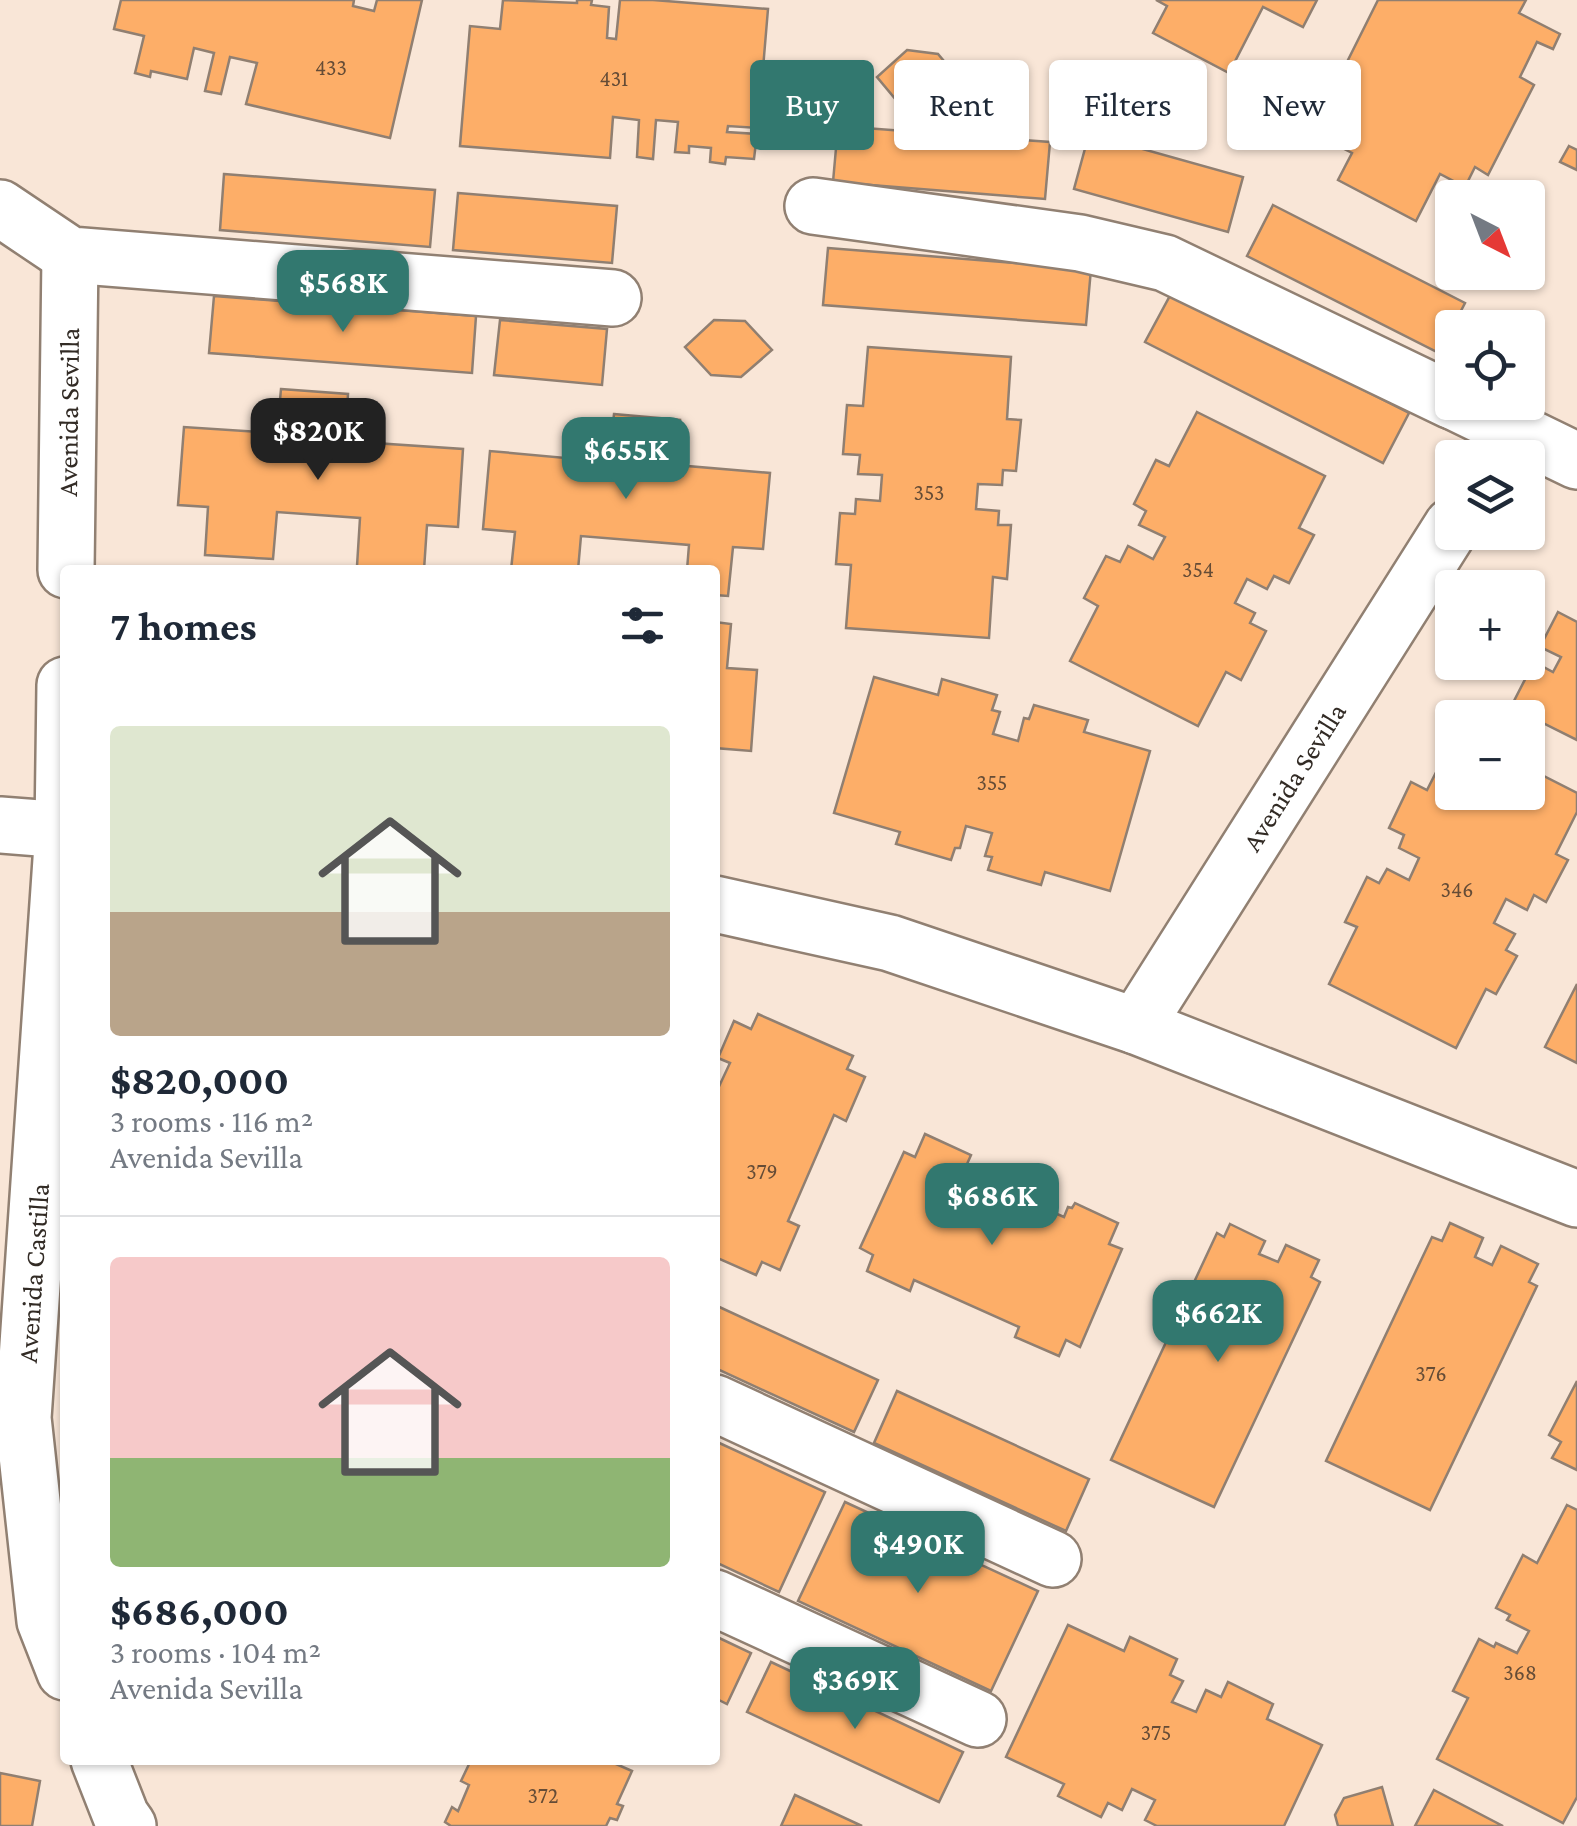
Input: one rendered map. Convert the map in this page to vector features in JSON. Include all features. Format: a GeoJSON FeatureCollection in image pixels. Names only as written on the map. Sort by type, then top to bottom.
{"type":"FeatureCollection","features":[{"type":"Feature","properties":{"kind":"street"},"geometry":{"type":"LineString","coordinates":[[814,206],[1080,242],[1165,263],[1435,393]]}},
{"type":"Feature","properties":{"kind":"street"},"geometry":{"type":"LineString","coordinates":[[0,208],[70,255],[613,298]]}},
{"type":"Feature","properties":{"kind":"street","name":"Avenida Sevilla"},"geometry":{"type":"LineString","coordinates":[[66,565],[70,255]]}},
{"type":"Feature","properties":{"kind":"street"},"geometry":{"type":"LineString","coordinates":[[1475,420],[1499,440]]}},
{"type":"Feature","properties":{"kind":"street"},"geometry":{"type":"LineString","coordinates":[[1545,454],[1577,461]]}},
{"type":"Feature","properties":{"kind":"street","name":"Avenida Sevilla"},"geometry":{"type":"LineString","coordinates":[[1136,1026],[1437,550]]}},
{"type":"Feature","properties":{"kind":"street"},"geometry":{"type":"LineString","coordinates":[[0,825],[60,830]]}},
{"type":"Feature","properties":{"kind":"street","name":"Avenida Castilla"},"geometry":{"type":"LineString","coordinates":[[60,897],[29,1417],[45,1621],[60,1659]]}},
{"type":"Feature","properties":{"kind":"street"},"geometry":{"type":"LineString","coordinates":[[720,905],[890,943],[1136,1026],[1577,1199]]}},
{"type":"Feature","properties":{"kind":"street"},"geometry":{"type":"LineString","coordinates":[[720,1406],[1053,1559]]}},
{"type":"Feature","properties":{"kind":"street"},"geometry":{"type":"LineString","coordinates":[[720,1600],[978,1720]]}},
{"type":"Feature","properties":{"kind":"street"},"geometry":{"type":"LineString","coordinates":[[101,1765],[128,1826]]}},
{"type":"Feature","properties":{"kind":"building"},"geometry":{"type":"Polygon","coordinates":[[[121,0],[354,0],[353,6],[374,11],[377,0],[422,0],[390,138],[246,104],[257,63],[230,57],[221,94],[205,91],[214,53],[194,48],[187,79],[151,71],[150,77],[135,73],[144,36],[114,29],[121,0]]]}},
{"type":"Feature","properties":{"kind":"building"},"geometry":{"type":"Polygon","coordinates":[[[503,0],[592,0],[591,5],[609,7],[607,38],[616,39],[620,0],[768,9],[764,60],[750,60],[750,127],[728,126],[727,132],[750,134],[754,159],[726,157],[725,164],[710,162],[711,148],[689,146],[689,153],[675,152],[678,122],[656,120],[653,159],[637,157],[639,120],[613,117],[610,158],[460,146],[470,26],[500,29],[503,0]]]}},
{"type":"Feature","properties":{"kind":"building"},"geometry":{"type":"Polygon","coordinates":[[[1156,0],[1317,0],[1303,27],[1263,7],[1236,60],[1227,60],[1227,72],[1153,33],[1167,6],[1156,0]]]}},
{"type":"Feature","properties":{"kind":"building"},"geometry":{"type":"Polygon","coordinates":[[[1378,0],[1526,0],[1519,13],[1560,34],[1553,49],[1537,42],[1520,77],[1534,85],[1488,175],[1475,167],[1468,180],[1452,180],[1440,174],[1416,221],[1338,180],[1352,153],[1346,150],[1361,150],[1361,60],[1348,60],[1378,0]]]}},
{"type":"Feature","properties":{"kind":"building"},"geometry":{"type":"Polygon","coordinates":[[[907,50],[938,54],[943,60],[896,60],[907,50]]]}},
{"type":"Feature","properties":{"kind":"building"},"geometry":{"type":"Polygon","coordinates":[[[894,62],[894,97],[877,77],[894,62]]]}},
{"type":"Feature","properties":{"kind":"building"},"geometry":{"type":"Polygon","coordinates":[[[874,129],[894,130],[894,150],[1029,150],[1029,140],[1049,142],[1045,199],[833,182],[836,150],[874,150],[874,129]]]}},
{"type":"Feature","properties":{"kind":"building"},"geometry":{"type":"Polygon","coordinates":[[[1569,146],[1577,150],[1577,170],[1560,162],[1569,146]]]}},
{"type":"Feature","properties":{"kind":"building"},"geometry":{"type":"Polygon","coordinates":[[[1085,150],[1146,150],[1243,177],[1228,232],[1074,189],[1085,150]]]}},
{"type":"Feature","properties":{"kind":"building"},"geometry":{"type":"Polygon","coordinates":[[[224,174],[435,190],[430,247],[220,230],[224,174]]]}},
{"type":"Feature","properties":{"kind":"building"},"geometry":{"type":"Polygon","coordinates":[[[458,193],[617,206],[612,263],[453,250],[458,193]]]}},
{"type":"Feature","properties":{"kind":"building"},"geometry":{"type":"Polygon","coordinates":[[[1273,205],[1465,303],[1461,310],[1435,310],[1435,351],[1247,256],[1273,205]]]}},
{"type":"Feature","properties":{"kind":"building"},"geometry":{"type":"Polygon","coordinates":[[[828,248],[1091,269],[1086,325],[823,305],[828,248]]]}},
{"type":"Feature","properties":{"kind":"building"},"geometry":{"type":"Polygon","coordinates":[[[1172,292],[1409,413],[1383,463],[1145,342],[1172,292]]]}},
{"type":"Feature","properties":{"kind":"building"},"geometry":{"type":"Polygon","coordinates":[[[214,296],[476,316],[472,373],[209,353],[214,296]]]}},
{"type":"Feature","properties":{"kind":"building"},"geometry":{"type":"Polygon","coordinates":[[[500,320],[607,329],[602,385],[494,375],[500,320]]]}},
{"type":"Feature","properties":{"kind":"building"},"geometry":{"type":"Polygon","coordinates":[[[714,320],[745,321],[772,350],[741,377],[711,375],[685,347],[714,320]]]}},
{"type":"Feature","properties":{"kind":"building"},"geometry":{"type":"Polygon","coordinates":[[[868,347],[1011,357],[1007,419],[1021,420],[1016,471],[1003,470],[1002,485],[978,484],[976,509],[999,511],[998,525],[1011,525],[1007,579],[993,577],[989,638],[846,628],[851,565],[836,564],[840,513],[855,514],[856,499],[880,501],[882,475],[858,474],[860,455],[843,454],[847,405],[863,406],[868,347]]]}},
{"type":"Feature","properties":{"kind":"building"},"geometry":{"type":"Polygon","coordinates":[[[281,389],[348,394],[345,441],[463,449],[458,527],[427,525],[424,565],[357,565],[360,518],[277,512],[273,559],[205,555],[208,507],[178,505],[184,427],[277,433],[281,389]]]}},
{"type":"Feature","properties":{"kind":"building"},"geometry":{"type":"Polygon","coordinates":[[[1197,412],[1325,476],[1299,528],[1314,535],[1289,583],[1274,576],[1267,589],[1247,579],[1235,603],[1255,613],[1250,623],[1266,631],[1241,680],[1226,672],[1198,726],[1070,661],[1098,606],[1084,598],[1106,556],[1120,562],[1128,546],[1153,559],[1165,537],[1139,525],[1146,511],[1134,504],[1156,460],[1169,466],[1197,412]]]}},
{"type":"Feature","properties":{"kind":"building"},"geometry":{"type":"Polygon","coordinates":[[[614,414],[680,420],[676,465],[770,473],[763,549],[733,547],[728,596],[720,595],[720,565],[687,565],[689,545],[581,536],[578,565],[512,565],[515,532],[483,529],[490,451],[609,462],[614,414]]]}},
{"type":"Feature","properties":{"kind":"building"},"geometry":{"type":"Polygon","coordinates":[[[1558,612],[1577,622],[1577,740],[1545,724],[1545,700],[1515,700],[1525,680],[1545,680],[1545,668],[1553,672],[1561,657],[1545,649],[1545,637],[1558,612]]]}},
{"type":"Feature","properties":{"kind":"building"},"geometry":{"type":"Polygon","coordinates":[[[720,623],[731,624],[727,668],[757,670],[751,751],[720,748],[720,623]]]}},
{"type":"Feature","properties":{"kind":"building"},"geometry":{"type":"Polygon","coordinates":[[[874,677],[938,695],[942,679],[997,695],[992,710],[1000,712],[993,734],[1018,741],[1024,718],[1029,719],[1034,705],[1088,720],[1084,732],[1150,751],[1110,891],[1045,872],[1041,885],[988,870],[992,857],[985,856],[992,833],[966,826],[960,848],[955,848],[951,860],[896,844],[900,832],[834,813],[874,677]]]}},
{"type":"Feature","properties":{"kind":"building"},"geometry":{"type":"Polygon","coordinates":[[[1435,774],[1435,810],[1545,810],[1545,777],[1577,793],[1577,812],[1556,854],[1568,860],[1546,902],[1534,895],[1527,910],[1506,899],[1494,923],[1515,934],[1506,950],[1517,956],[1496,994],[1486,989],[1456,1048],[1329,984],[1357,927],[1345,922],[1367,877],[1379,883],[1387,869],[1409,880],[1419,858],[1399,848],[1404,835],[1389,828],[1411,782],[1427,790],[1435,774]]]}},
{"type":"Feature","properties":{"kind":"building"},"geometry":{"type":"Polygon","coordinates":[[[1577,984],[1577,1063],[1545,1047],[1577,984]]]}},
{"type":"Feature","properties":{"kind":"building"},"geometry":{"type":"Polygon","coordinates":[[[758,1014],[853,1056],[847,1069],[865,1077],[846,1121],[834,1115],[788,1221],[799,1226],[780,1270],[762,1262],[756,1275],[720,1259],[720,1084],[730,1063],[720,1059],[720,1053],[734,1021],[751,1029],[758,1014]]]}},
{"type":"Feature","properties":{"kind":"building"},"geometry":{"type":"Polygon","coordinates":[[[925,1134],[971,1155],[963,1173],[1064,1217],[1068,1207],[1075,1203],[1118,1223],[1109,1244],[1122,1249],[1080,1347],[1066,1340],[1059,1356],[1015,1337],[1019,1327],[914,1280],[910,1291],[867,1271],[873,1255],[860,1248],[904,1152],[915,1157],[925,1134]]]}},
{"type":"Feature","properties":{"kind":"building"},"geometry":{"type":"Polygon","coordinates":[[[1450,1223],[1483,1238],[1475,1257],[1492,1265],[1501,1246],[1538,1264],[1529,1282],[1537,1286],[1430,1510],[1326,1461],[1432,1237],[1442,1241],[1450,1223]]]}},
{"type":"Feature","properties":{"kind":"building"},"geometry":{"type":"Polygon","coordinates":[[[1230,1224],[1265,1241],[1259,1254],[1278,1262],[1286,1245],[1319,1260],[1311,1277],[1320,1282],[1214,1507],[1111,1460],[1217,1233],[1224,1237],[1230,1224]]]}},
{"type":"Feature","properties":{"kind":"building"},"geometry":{"type":"Polygon","coordinates":[[[720,1307],[878,1380],[854,1432],[720,1370],[720,1307]]]}},
{"type":"Feature","properties":{"kind":"building"},"geometry":{"type":"Polygon","coordinates":[[[1577,1381],[1577,1470],[1552,1458],[1561,1442],[1549,1435],[1577,1381]]]}},
{"type":"Feature","properties":{"kind":"building"},"geometry":{"type":"Polygon","coordinates":[[[897,1391],[1089,1479],[1066,1531],[874,1443],[897,1391]]]}},
{"type":"Feature","properties":{"kind":"building"},"geometry":{"type":"Polygon","coordinates":[[[720,1443],[825,1492],[779,1592],[720,1564],[720,1443]]]}},
{"type":"Feature","properties":{"kind":"building"},"geometry":{"type":"Polygon","coordinates":[[[845,1502],[1038,1591],[991,1691],[798,1601],[845,1502]]]}},
{"type":"Feature","properties":{"kind":"building"},"geometry":{"type":"Polygon","coordinates":[[[1567,1505],[1577,1510],[1577,1797],[1563,1823],[1437,1759],[1468,1698],[1453,1691],[1479,1639],[1517,1653],[1529,1631],[1507,1620],[1510,1615],[1496,1608],[1523,1555],[1537,1563],[1567,1505]]]}},
{"type":"Feature","properties":{"kind":"building"},"geometry":{"type":"Polygon","coordinates":[[[1068,1625],[1124,1651],[1130,1637],[1177,1659],[1170,1675],[1183,1681],[1172,1702],[1196,1712],[1206,1690],[1221,1697],[1228,1682],[1273,1704],[1267,1719],[1322,1745],[1284,1826],[1157,1826],[1145,1820],[1155,1800],[1132,1789],[1122,1810],[1108,1803],[1101,1817],[1058,1796],[1064,1784],[1006,1757],[1068,1625]]]}},
{"type":"Feature","properties":{"kind":"building"},"geometry":{"type":"Polygon","coordinates":[[[720,1638],[751,1653],[727,1704],[720,1700],[720,1638]]]}},
{"type":"Feature","properties":{"kind":"building"},"geometry":{"type":"Polygon","coordinates":[[[771,1662],[963,1752],[939,1802],[747,1712],[771,1662]]]}},
{"type":"Feature","properties":{"kind":"building"},"geometry":{"type":"Polygon","coordinates":[[[469,1765],[618,1765],[632,1771],[617,1804],[623,1806],[617,1820],[610,1818],[606,1826],[451,1826],[445,1822],[452,1807],[458,1811],[469,1785],[461,1781],[469,1765]]]}},
{"type":"Feature","properties":{"kind":"building"},"geometry":{"type":"Polygon","coordinates":[[[0,1773],[40,1781],[32,1826],[0,1826],[0,1773]]]}},
{"type":"Feature","properties":{"kind":"building"},"geometry":{"type":"Polygon","coordinates":[[[1382,1787],[1393,1826],[1338,1826],[1335,1815],[1344,1798],[1382,1787]]]}},
{"type":"Feature","properties":{"kind":"building"},"geometry":{"type":"Polygon","coordinates":[[[1434,1790],[1503,1826],[1415,1826],[1434,1790]]]}},
{"type":"Feature","properties":{"kind":"building"},"geometry":{"type":"Polygon","coordinates":[[[795,1795],[862,1826],[781,1826],[795,1795]]]}}]}
